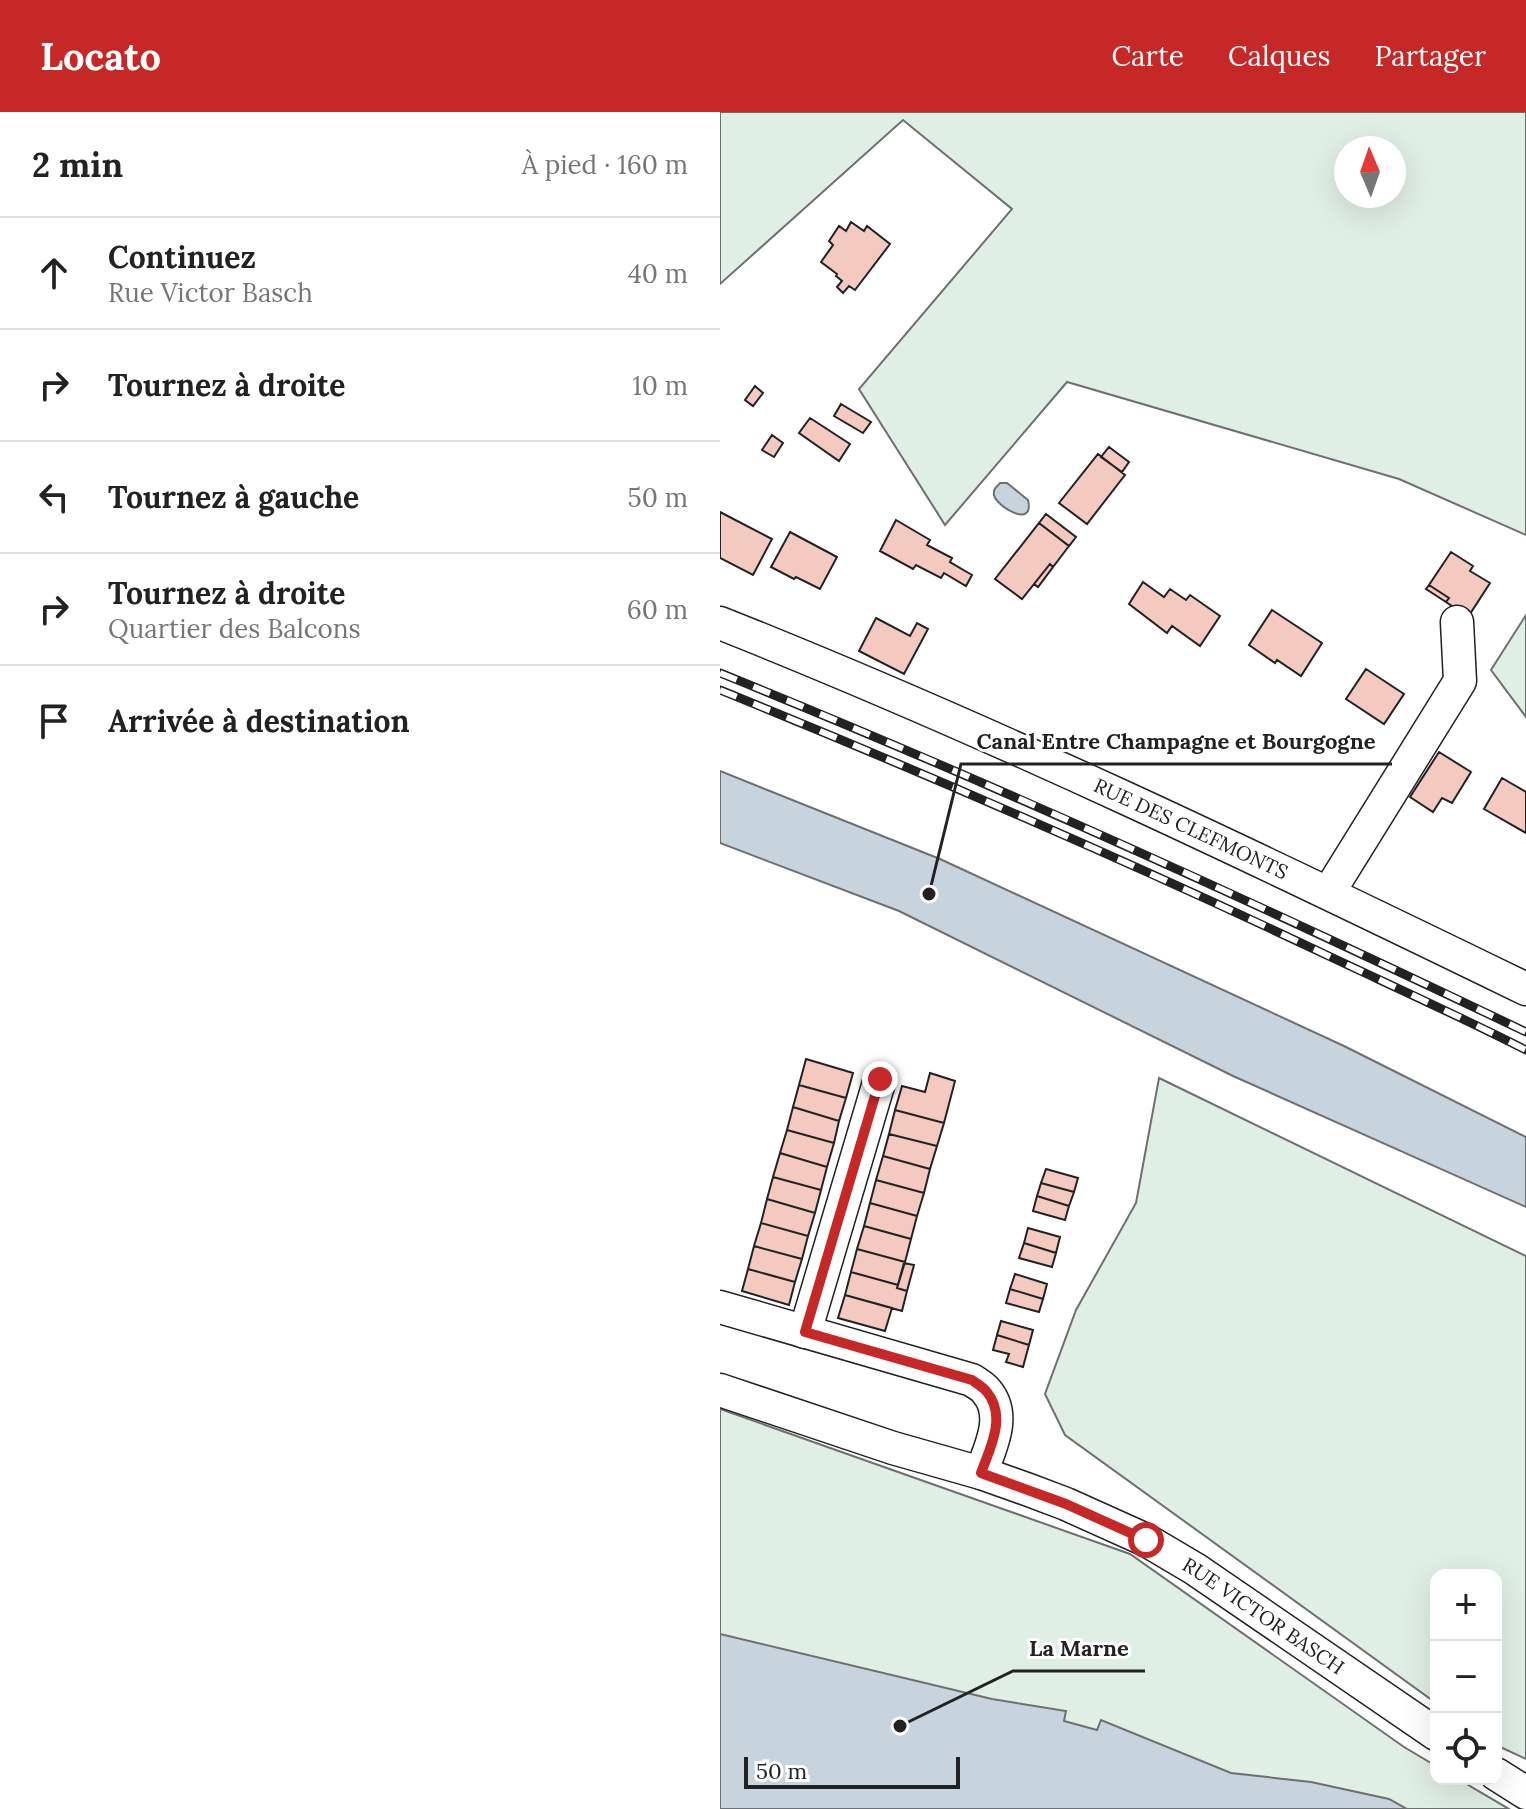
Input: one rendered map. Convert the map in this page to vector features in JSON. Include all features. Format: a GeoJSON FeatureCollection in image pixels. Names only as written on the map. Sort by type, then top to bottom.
{"type":"FeatureCollection","features":[{"type":"Feature","properties":{"kind":"street"},"geometry":{"type":"LineString","coordinates":[[1329,892],[1460,681],[1457,622]]}},
{"type":"Feature","properties":{"kind":"street","name":"RUE DES CLEFMONTS"},"geometry":{"type":"LineString","coordinates":[[720,623],[986,736],[1329,892],[1526,989]]}},
{"type":"Feature","properties":{"kind":"street"},"geometry":{"type":"LineString","coordinates":[[805,1332],[880,1079]]}},
{"type":"Feature","properties":{"kind":"street"},"geometry":{"type":"LineString","coordinates":[[720,1307],[972,1380],[987,1392],[997,1411],[995,1436],[981,1473]]}},
{"type":"Feature","properties":{"kind":"street","name":"RUE VICTOR BASCH"},"geometry":{"type":"LineString","coordinates":[[720,1390],[893,1448],[981,1473],[1066,1504],[1146,1540],[1195,1569],[1430,1730]]}},
{"type":"Feature","properties":{"kind":"street"},"geometry":{"type":"LineString","coordinates":[[1502,1778],[1526,1793]]}},
{"type":"Feature","properties":{"kind":"green space"},"geometry":{"type":"Polygon","coordinates":[[[720,112],[1526,112],[1526,535],[1399,479],[1067,382],[945,525],[859,389],[1012,209],[903,120],[720,284],[720,112]]]}},
{"type":"Feature","properties":{"kind":"green space"},"geometry":{"type":"Polygon","coordinates":[[[1526,615],[1526,717],[1491,670],[1526,615]]]}},
{"type":"Feature","properties":{"kind":"green space"},"geometry":{"type":"Polygon","coordinates":[[[1159,1078],[1526,1256],[1526,1759],[1502,1748],[1502,1569],[1430,1569],[1430,1699],[1065,1435],[1045,1394],[1076,1310],[1136,1203],[1159,1078]]]}},
{"type":"Feature","properties":{"kind":"green space"},"geometry":{"type":"Polygon","coordinates":[[[720,1409],[1130,1554],[1430,1762],[1430,1785],[1468,1785],[1509,1809],[1270,1809],[720,1672],[720,1409]]]}},
{"type":"Feature","properties":{"kind":"shaded area"},"geometry":{"type":"Polygon","coordinates":[[[1000,483],[1007,483],[1028,500],[1026,513],[1014,513],[996,500],[994,491],[1000,483]]]}},
{"type":"Feature","properties":{"kind":"shaded area"},"geometry":{"type":"Polygon","coordinates":[[[720,771],[940,859],[1344,1046],[1526,1137],[1526,1207],[1233,1076],[899,911],[720,843],[720,771]]]}},
{"type":"Feature","properties":{"kind":"shaded area"},"geometry":{"type":"Polygon","coordinates":[[[720,1634],[992,1699],[1066,1711],[1064,1721],[1097,1730],[1101,1720],[1231,1773],[1311,1782],[1389,1799],[1407,1809],[720,1809],[720,1634]]]}},
{"type":"Feature","properties":{"kind":"building"},"geometry":{"type":"Polygon","coordinates":[[[851,222],[864,231],[867,226],[890,244],[855,290],[849,286],[843,293],[837,287],[842,281],[821,262],[833,245],[829,241],[839,226],[846,231],[851,222]]]}},
{"type":"Feature","properties":{"kind":"building"},"geometry":{"type":"Polygon","coordinates":[[[755,386],[763,393],[753,406],[745,400],[755,386]]]}},
{"type":"Feature","properties":{"kind":"building"},"geometry":{"type":"Polygon","coordinates":[[[841,404],[871,422],[863,433],[834,416],[841,404]]]}},
{"type":"Feature","properties":{"kind":"building"},"geometry":{"type":"Polygon","coordinates":[[[810,418],[850,444],[839,461],[799,433],[810,418]]]}},
{"type":"Feature","properties":{"kind":"building"},"geometry":{"type":"Polygon","coordinates":[[[772,435],[783,443],[774,457],[762,450],[772,435]]]}},
{"type":"Feature","properties":{"kind":"building"},"geometry":{"type":"Polygon","coordinates":[[[1109,447],[1129,462],[1122,472],[1101,457],[1109,447]]]}},
{"type":"Feature","properties":{"kind":"building"},"geometry":{"type":"Polygon","coordinates":[[[1098,454],[1125,475],[1087,524],[1059,503],[1098,454]]]}},
{"type":"Feature","properties":{"kind":"building"},"geometry":{"type":"Polygon","coordinates":[[[720,512],[772,539],[753,575],[720,558],[720,512]]]}},
{"type":"Feature","properties":{"kind":"building"},"geometry":{"type":"Polygon","coordinates":[[[1046,514],[1076,537],[1069,546],[1039,523],[1046,514]]]}},
{"type":"Feature","properties":{"kind":"building"},"geometry":{"type":"Polygon","coordinates":[[[896,520],[930,540],[927,545],[952,558],[950,562],[972,575],[966,586],[944,573],[941,578],[916,565],[913,569],[880,551],[896,520]]]}},
{"type":"Feature","properties":{"kind":"building"},"geometry":{"type":"Polygon","coordinates":[[[1039,523],[1069,546],[1022,599],[995,579],[1039,523]]]}},
{"type":"Feature","properties":{"kind":"building"},"geometry":{"type":"Polygon","coordinates":[[[790,532],[837,557],[820,589],[771,567],[790,532]]]}},
{"type":"Feature","properties":{"kind":"building"},"geometry":{"type":"Polygon","coordinates":[[[1451,552],[1473,566],[1470,571],[1490,583],[1468,617],[1446,602],[1449,598],[1429,585],[1451,552]]]}},
{"type":"Feature","properties":{"kind":"building"},"geometry":{"type":"Polygon","coordinates":[[[1050,564],[1053,567],[1038,587],[1034,584],[1050,564]]]}},
{"type":"Feature","properties":{"kind":"building"},"geometry":{"type":"Polygon","coordinates":[[[1143,582],[1164,597],[1170,589],[1186,600],[1190,595],[1220,616],[1200,646],[1172,626],[1167,633],[1129,604],[1143,582]]]}},
{"type":"Feature","properties":{"kind":"building"},"geometry":{"type":"Polygon","coordinates":[[[1429,585],[1449,598],[1446,602],[1426,589],[1429,585]]]}},
{"type":"Feature","properties":{"kind":"building"},"geometry":{"type":"Polygon","coordinates":[[[1272,610],[1322,643],[1301,676],[1249,645],[1272,610]]]}},
{"type":"Feature","properties":{"kind":"building"},"geometry":{"type":"Polygon","coordinates":[[[876,618],[910,636],[917,623],[928,629],[904,674],[859,651],[876,618]]]}},
{"type":"Feature","properties":{"kind":"building"},"geometry":{"type":"Polygon","coordinates":[[[1366,669],[1404,694],[1384,724],[1346,699],[1366,669]]]}},
{"type":"Feature","properties":{"kind":"building"},"geometry":{"type":"Polygon","coordinates":[[[1439,752],[1471,772],[1452,803],[1442,798],[1433,812],[1410,797],[1439,752]]]}},
{"type":"Feature","properties":{"kind":"building"},"geometry":{"type":"Polygon","coordinates":[[[1502,778],[1526,792],[1526,833],[1484,809],[1502,778]]]}},
{"type":"Feature","properties":{"kind":"building"},"geometry":{"type":"Polygon","coordinates":[[[806,1059],[853,1073],[846,1098],[799,1085],[806,1059]]]}},
{"type":"Feature","properties":{"kind":"building"},"geometry":{"type":"Polygon","coordinates":[[[930,1073],[955,1081],[944,1123],[895,1110],[902,1086],[925,1092],[930,1073]]]}},
{"type":"Feature","properties":{"kind":"building"},"geometry":{"type":"Polygon","coordinates":[[[799,1085],[846,1098],[839,1121],[793,1107],[799,1085]]]}},
{"type":"Feature","properties":{"kind":"building"},"geometry":{"type":"Polygon","coordinates":[[[793,1107],[839,1121],[834,1143],[787,1130],[793,1107]]]}},
{"type":"Feature","properties":{"kind":"building"},"geometry":{"type":"Polygon","coordinates":[[[895,1110],[944,1123],[937,1146],[889,1134],[895,1110]]]}},
{"type":"Feature","properties":{"kind":"building"},"geometry":{"type":"Polygon","coordinates":[[[787,1130],[834,1143],[827,1167],[780,1153],[787,1130]]]}},
{"type":"Feature","properties":{"kind":"building"},"geometry":{"type":"Polygon","coordinates":[[[889,1134],[937,1146],[930,1169],[883,1156],[889,1134]]]}},
{"type":"Feature","properties":{"kind":"building"},"geometry":{"type":"Polygon","coordinates":[[[780,1153],[827,1167],[821,1190],[773,1177],[780,1153]]]}},
{"type":"Feature","properties":{"kind":"building"},"geometry":{"type":"Polygon","coordinates":[[[883,1156],[930,1169],[924,1193],[876,1180],[883,1156]]]}},
{"type":"Feature","properties":{"kind":"building"},"geometry":{"type":"Polygon","coordinates":[[[1046,1169],[1078,1178],[1074,1192],[1041,1183],[1046,1169]]]}},
{"type":"Feature","properties":{"kind":"building"},"geometry":{"type":"Polygon","coordinates":[[[773,1177],[821,1190],[815,1213],[767,1199],[773,1177]]]}},
{"type":"Feature","properties":{"kind":"building"},"geometry":{"type":"Polygon","coordinates":[[[876,1180],[924,1193],[917,1216],[870,1203],[876,1180]]]}},
{"type":"Feature","properties":{"kind":"building"},"geometry":{"type":"Polygon","coordinates":[[[1041,1183],[1074,1192],[1069,1206],[1037,1196],[1041,1183]]]}},
{"type":"Feature","properties":{"kind":"building"},"geometry":{"type":"Polygon","coordinates":[[[1037,1196],[1069,1206],[1065,1220],[1033,1211],[1037,1196]]]}},
{"type":"Feature","properties":{"kind":"building"},"geometry":{"type":"Polygon","coordinates":[[[767,1199],[815,1213],[808,1236],[761,1223],[767,1199]]]}},
{"type":"Feature","properties":{"kind":"building"},"geometry":{"type":"Polygon","coordinates":[[[870,1203],[917,1216],[911,1239],[864,1226],[870,1203]]]}},
{"type":"Feature","properties":{"kind":"building"},"geometry":{"type":"Polygon","coordinates":[[[761,1223],[808,1236],[802,1259],[754,1246],[761,1223]]]}},
{"type":"Feature","properties":{"kind":"building"},"geometry":{"type":"Polygon","coordinates":[[[864,1226],[911,1239],[905,1262],[857,1249],[864,1226]]]}},
{"type":"Feature","properties":{"kind":"building"},"geometry":{"type":"Polygon","coordinates":[[[1028,1228],[1060,1237],[1056,1253],[1024,1243],[1028,1228]]]}},
{"type":"Feature","properties":{"kind":"building"},"geometry":{"type":"Polygon","coordinates":[[[1024,1243],[1056,1253],[1052,1267],[1019,1258],[1024,1243]]]}},
{"type":"Feature","properties":{"kind":"building"},"geometry":{"type":"Polygon","coordinates":[[[754,1246],[802,1259],[795,1282],[748,1269],[754,1246]]]}},
{"type":"Feature","properties":{"kind":"building"},"geometry":{"type":"Polygon","coordinates":[[[857,1249],[905,1262],[898,1285],[851,1272],[857,1249]]]}},
{"type":"Feature","properties":{"kind":"building"},"geometry":{"type":"Polygon","coordinates":[[[904,1263],[914,1265],[907,1291],[897,1288],[904,1263]]]}},
{"type":"Feature","properties":{"kind":"building"},"geometry":{"type":"Polygon","coordinates":[[[748,1269],[795,1282],[789,1305],[742,1291],[748,1269]]]}},
{"type":"Feature","properties":{"kind":"building"},"geometry":{"type":"Polygon","coordinates":[[[851,1272],[898,1285],[897,1288],[907,1291],[902,1311],[845,1295],[851,1272]]]}},
{"type":"Feature","properties":{"kind":"building"},"geometry":{"type":"Polygon","coordinates":[[[1015,1274],[1047,1284],[1043,1299],[1010,1289],[1015,1274]]]}},
{"type":"Feature","properties":{"kind":"building"},"geometry":{"type":"Polygon","coordinates":[[[1010,1289],[1043,1299],[1039,1312],[1006,1303],[1010,1289]]]}},
{"type":"Feature","properties":{"kind":"building"},"geometry":{"type":"Polygon","coordinates":[[[845,1295],[892,1308],[885,1331],[838,1318],[845,1295]]]}},
{"type":"Feature","properties":{"kind":"building"},"geometry":{"type":"Polygon","coordinates":[[[1001,1321],[1033,1330],[1029,1345],[997,1335],[1001,1321]]]}},
{"type":"Feature","properties":{"kind":"building"},"geometry":{"type":"Polygon","coordinates":[[[997,1335],[1029,1345],[1023,1367],[1006,1362],[1009,1354],[993,1350],[997,1335]]]}},
{"type":"Feature","properties":{"kind":"railway"},"geometry":{"type":"LineString","coordinates":[[720,673],[1126,846],[1526,1032]]}},
{"type":"Feature","properties":{"kind":"railway"},"geometry":{"type":"LineString","coordinates":[[720,690],[1106,854],[1526,1050]]}},
{"type":"Feature","properties":{"kind":"place","name":"Canal Entre Champagne et Bourgogne"},"geometry":{"type":"Point","coordinates":[929,894]}},
{"type":"Feature","properties":{"kind":"place","name":"La Marne"},"geometry":{"type":"Point","coordinates":[900,1726]}},
{"type":"Feature","properties":{"kind":"route"},"geometry":{"type":"LineString","coordinates":[[880,1079],[805,1332],[972,1380],[987,1392],[997,1411],[995,1436],[981,1473],[1066,1504],[1146,1540]]}}]}
